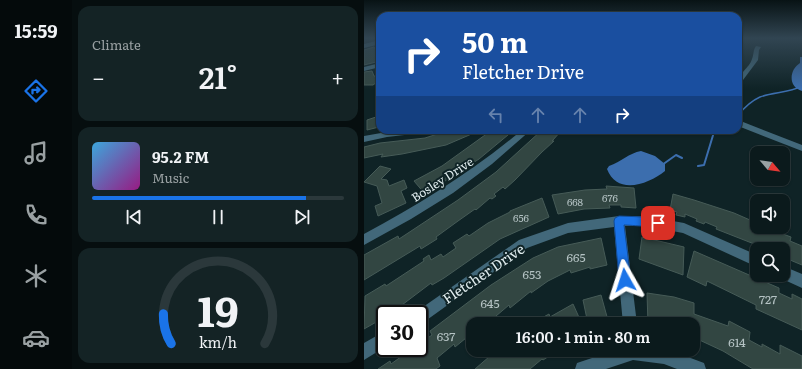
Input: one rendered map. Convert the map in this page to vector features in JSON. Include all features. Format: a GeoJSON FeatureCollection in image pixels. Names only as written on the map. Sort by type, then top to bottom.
{"type":"FeatureCollection","features":[{"type":"Feature","properties":{"kind":"street"},"geometry":{"type":"LineString","coordinates":[[742,78],[755,60],[755,55]]}},
{"type":"Feature","properties":{"kind":"street"},"geometry":{"type":"LineString","coordinates":[[364,69],[376,66]]}},
{"type":"Feature","properties":{"kind":"street"},"geometry":{"type":"LineString","coordinates":[[742,125],[802,148]]}},
{"type":"Feature","properties":{"kind":"street"},"geometry":{"type":"LineString","coordinates":[[364,139],[381,134]]}},
{"type":"Feature","properties":{"kind":"street","name":"Bosley Drive"},"geometry":{"type":"LineString","coordinates":[[364,240],[418,210],[464,181],[505,150],[523,134]]}},
{"type":"Feature","properties":{"kind":"street"},"geometry":{"type":"LineString","coordinates":[[619,221],[629,317]]}},
{"type":"Feature","properties":{"kind":"street","name":"Fletcher Drive"},"geometry":{"type":"LineString","coordinates":[[428,311],[523,244],[568,228],[619,221],[645,221],[684,228],[750,258]]}},
{"type":"Feature","properties":{"kind":"street"},"geometry":{"type":"LineString","coordinates":[[790,275],[802,281]]}},
{"type":"Feature","properties":{"kind":"street"},"geometry":{"type":"LineString","coordinates":[[364,352],[376,344]]}},
{"type":"Feature","properties":{"kind":"street"},"geometry":{"type":"LineString","coordinates":[[583,369],[616,357]]}},
{"type":"Feature","properties":{"kind":"street"},"geometry":{"type":"LineString","coordinates":[[667,357],[698,369]]}},
{"type":"Feature","properties":{"kind":"water"},"geometry":{"type":"Polygon","coordinates":[[[800,57],[802,57],[802,91],[797,89],[792,82],[792,74],[796,66],[800,63],[800,57]]]}},
{"type":"Feature","properties":{"kind":"water"},"geometry":{"type":"Polygon","coordinates":[[[641,151],[655,156],[665,164],[665,171],[651,180],[642,183],[626,185],[618,183],[607,169],[609,166],[641,151]]]}},
{"type":"Feature","properties":{"kind":"building"},"geometry":{"type":"Polygon","coordinates":[[[364,55],[376,55],[376,62],[364,65],[364,55]]]}},
{"type":"Feature","properties":{"kind":"building"},"geometry":{"type":"Polygon","coordinates":[[[372,71],[374,76],[376,76],[376,83],[373,85],[364,85],[364,72],[372,71]]]}},
{"type":"Feature","properties":{"kind":"building"},"geometry":{"type":"Polygon","coordinates":[[[376,117],[376,128],[367,130],[367,120],[376,117]]]}},
{"type":"Feature","properties":{"kind":"building"},"geometry":{"type":"Polygon","coordinates":[[[438,134],[472,134],[446,145],[402,154],[381,157],[383,154],[364,158],[364,147],[380,143],[425,138],[438,134]]]}},
{"type":"Feature","properties":{"kind":"building"},"geometry":{"type":"Polygon","coordinates":[[[486,134],[509,134],[479,159],[425,194],[414,181],[442,166],[486,134]]]}},
{"type":"Feature","properties":{"kind":"building"},"geometry":{"type":"Polygon","coordinates":[[[538,134],[558,134],[552,141],[554,141],[515,180],[505,189],[503,187],[494,194],[496,196],[492,199],[490,198],[476,210],[475,209],[436,237],[437,239],[421,249],[420,246],[364,280],[364,255],[398,236],[399,239],[458,200],[496,172],[538,134]]]}},
{"type":"Feature","properties":{"kind":"building"},"geometry":{"type":"Polygon","coordinates":[[[380,166],[391,169],[381,179],[387,180],[389,186],[404,180],[407,188],[401,191],[406,203],[378,216],[375,206],[382,203],[377,186],[364,182],[380,166]]]}},
{"type":"Feature","properties":{"kind":"building"},"geometry":{"type":"Polygon","coordinates":[[[606,186],[634,188],[636,208],[621,207],[621,205],[609,205],[610,208],[584,209],[558,214],[552,195],[585,190],[607,189],[606,186]]]}},
{"type":"Feature","properties":{"kind":"building"},"geometry":{"type":"Polygon","coordinates":[[[673,194],[734,213],[750,220],[750,234],[783,234],[791,237],[790,241],[802,246],[802,265],[790,260],[790,242],[750,242],[716,229],[717,227],[705,222],[704,224],[696,221],[697,219],[685,214],[685,217],[676,215],[677,212],[670,210],[673,194]]]}},
{"type":"Feature","properties":{"kind":"building"},"geometry":{"type":"Polygon","coordinates":[[[542,198],[549,217],[500,239],[444,278],[432,285],[431,283],[402,305],[376,305],[376,322],[364,329],[365,296],[385,284],[386,286],[424,261],[423,259],[429,255],[431,260],[441,254],[443,257],[456,248],[453,243],[467,234],[469,236],[488,223],[510,211],[542,198]]]}},
{"type":"Feature","properties":{"kind":"building"},"geometry":{"type":"Polygon","coordinates":[[[642,237],[684,247],[683,275],[639,259],[642,237]]]}},
{"type":"Feature","properties":{"kind":"building"},"geometry":{"type":"Polygon","coordinates":[[[601,238],[607,265],[590,269],[590,267],[571,273],[570,270],[548,281],[531,293],[531,291],[510,308],[509,305],[496,317],[466,317],[466,338],[455,347],[454,344],[437,358],[440,366],[436,369],[378,369],[390,361],[391,364],[401,357],[428,357],[428,338],[432,335],[430,331],[491,285],[533,258],[558,247],[601,238]]]}},
{"type":"Feature","properties":{"kind":"building"},"geometry":{"type":"Polygon","coordinates":[[[694,251],[750,275],[750,282],[765,282],[779,288],[779,293],[792,299],[792,294],[802,299],[802,330],[756,309],[756,305],[707,281],[706,286],[687,277],[694,251]]]}},
{"type":"Feature","properties":{"kind":"building"},"geometry":{"type":"Polygon","coordinates":[[[647,293],[674,297],[694,303],[694,314],[728,326],[729,321],[750,332],[749,340],[762,347],[762,344],[780,354],[780,345],[802,356],[802,369],[753,369],[723,351],[700,340],[700,317],[648,317],[647,293]]]}},
{"type":"Feature","properties":{"kind":"building"},"geometry":{"type":"Polygon","coordinates":[[[601,295],[607,317],[587,317],[583,300],[601,295]]]}},
{"type":"Feature","properties":{"kind":"building"},"geometry":{"type":"Polygon","coordinates":[[[573,304],[579,317],[550,317],[573,304]]]}},
{"type":"Feature","properties":{"kind":"building"},"geometry":{"type":"Polygon","coordinates":[[[489,357],[548,357],[543,360],[542,359],[530,369],[475,369],[489,357]]]}},
{"type":"Feature","properties":{"kind":"waterway"},"geometry":{"type":"LineString","coordinates":[[742,111],[760,97],[792,90],[802,86]]}},
{"type":"Feature","properties":{"kind":"waterway"},"geometry":{"type":"LineString","coordinates":[[698,166],[704,165],[713,134]]}},
{"type":"Feature","properties":{"kind":"waterway"},"geometry":{"type":"LineString","coordinates":[[662,165],[676,155],[682,158]]}},
{"type":"Feature","properties":{"kind":"route"},"geometry":{"type":"LineString","coordinates":[[625,280],[619,221],[645,221],[658,223]]}}]}
